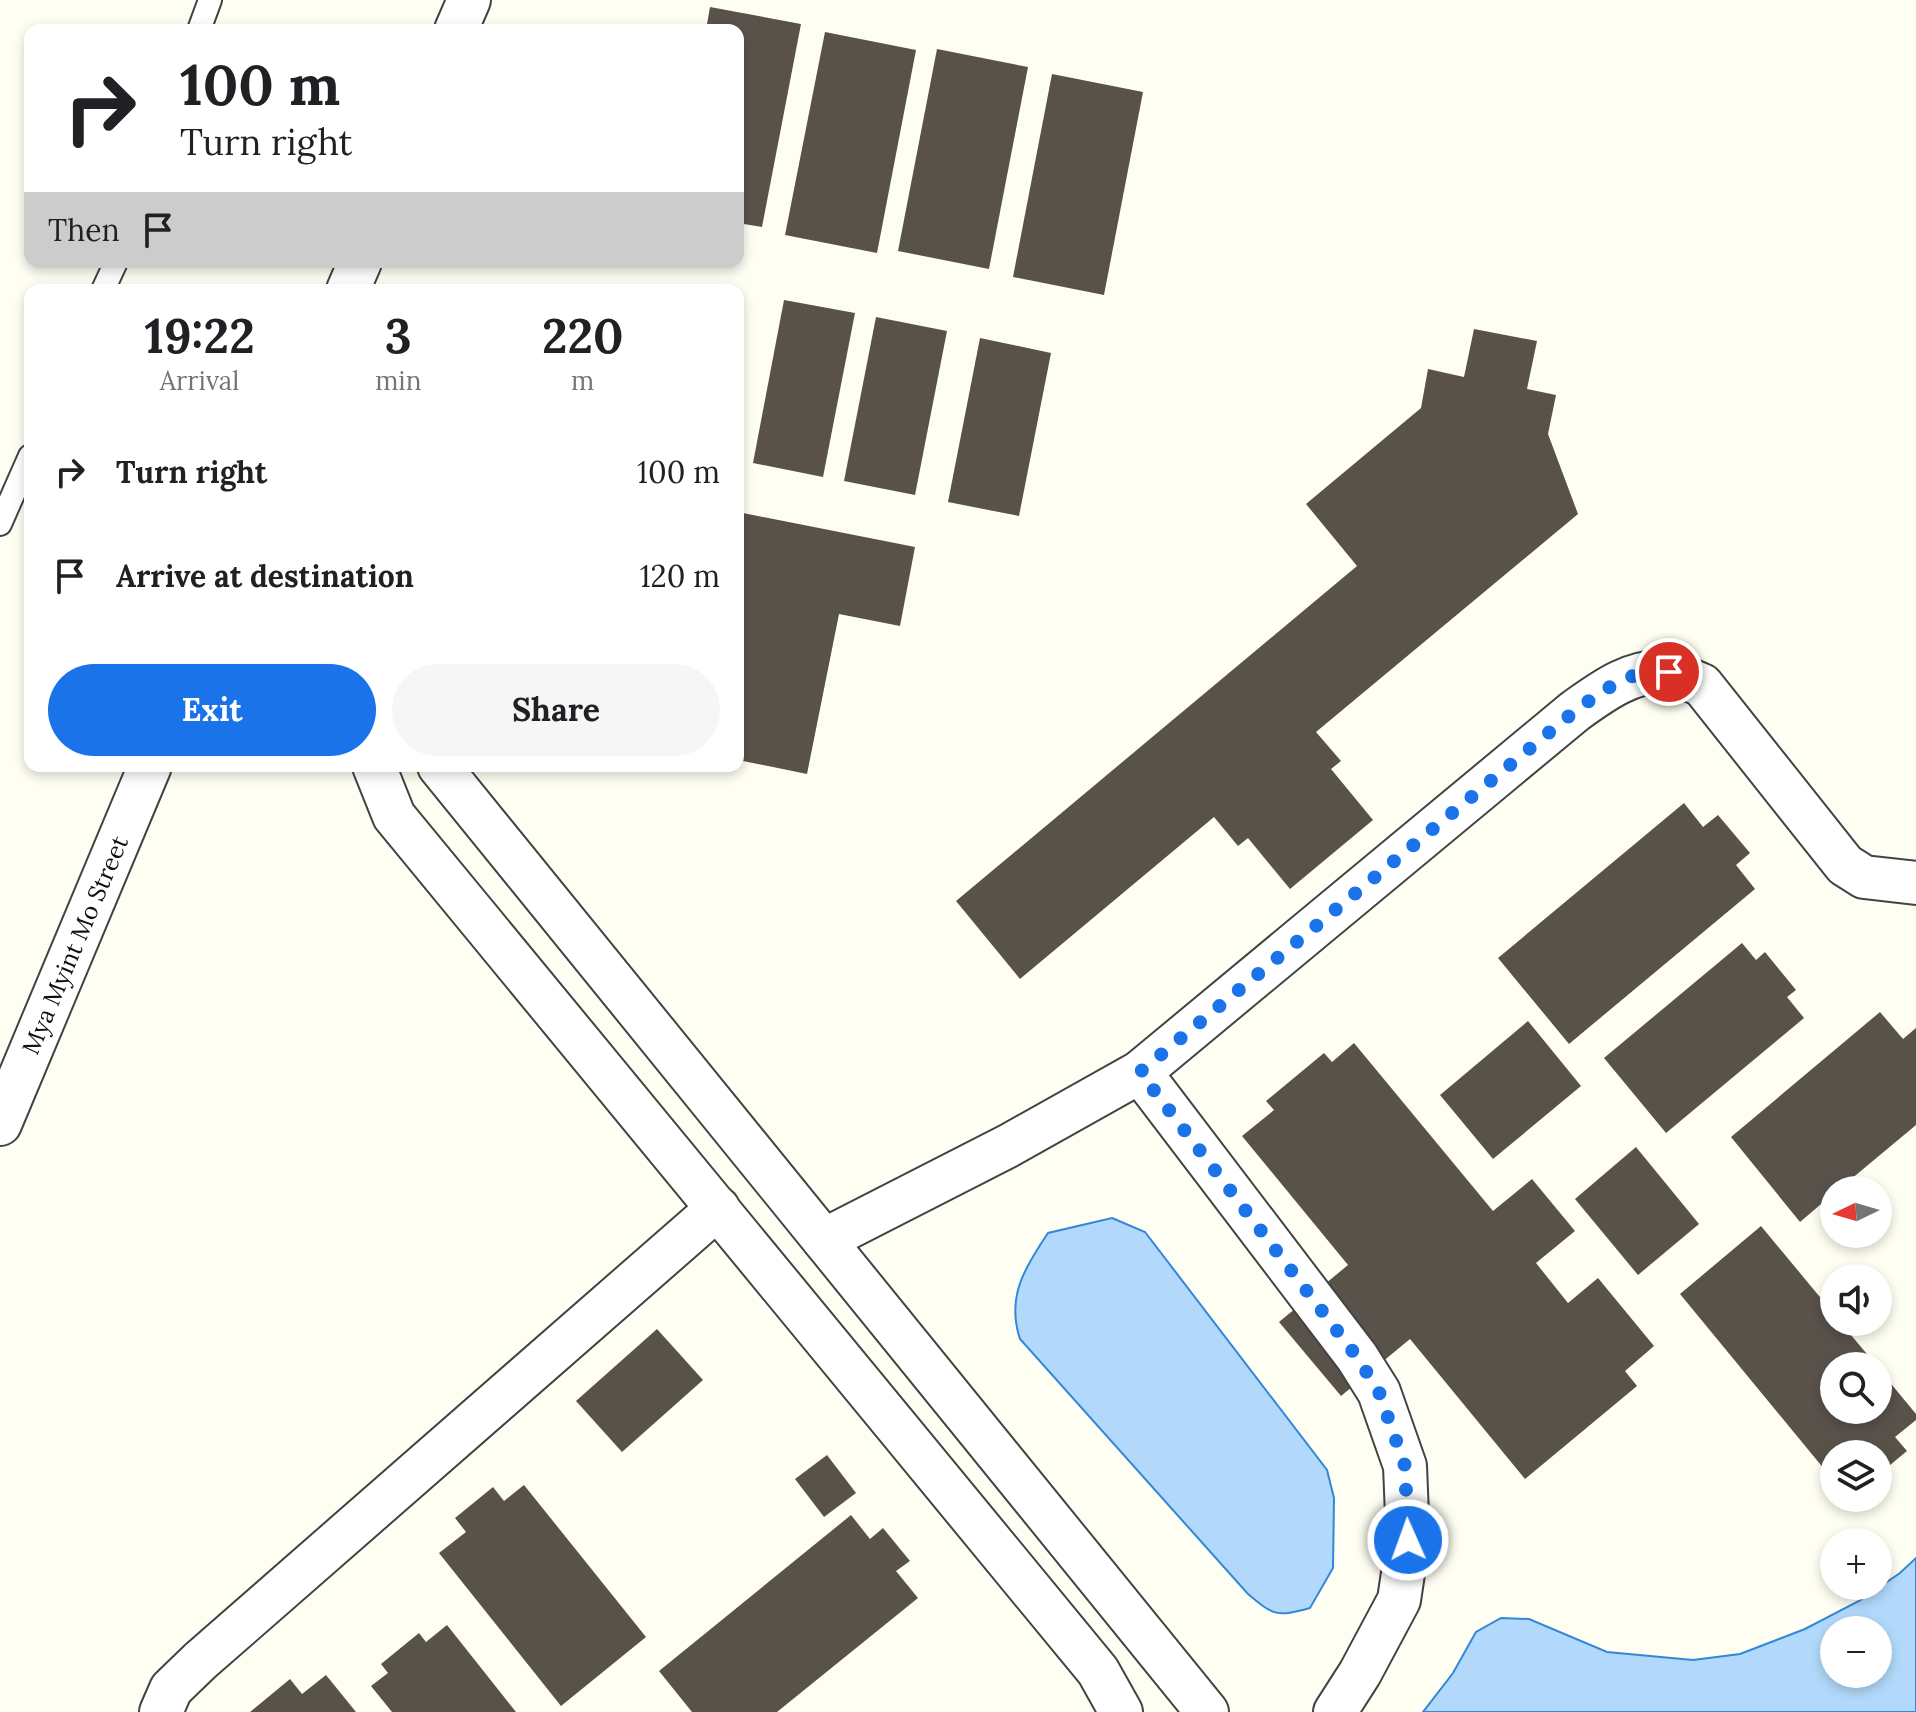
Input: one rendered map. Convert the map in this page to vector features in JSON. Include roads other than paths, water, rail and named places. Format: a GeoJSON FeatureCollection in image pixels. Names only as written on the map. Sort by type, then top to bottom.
{"type":"FeatureCollection","features":[{"type":"Feature","properties":{"kind":"street"},"geometry":{"type":"LineString","coordinates":[[459,24],[469,0]]}},
{"type":"Feature","properties":{"kind":"street"},"geometry":{"type":"LineString","coordinates":[[824,1240],[1083,1106],[1140,1072],[1575,711],[1604,690],[1639,673],[1669,672],[1702,685],[1845,865],[1864,877],[1916,883]]}},
{"type":"Feature","properties":{"kind":"street","name":"Mya Myint Mo Street"},"geometry":{"type":"LineString","coordinates":[[0,1124],[147,772]]}},
{"type":"Feature","properties":{"kind":"street"},"geometry":{"type":"LineString","coordinates":[[376,772],[394,816],[1098,1671],[1121,1712]]}},
{"type":"Feature","properties":{"kind":"street"},"geometry":{"type":"LineString","coordinates":[[444,772],[1207,1712]]}},
{"type":"Feature","properties":{"kind":"street"},"geometry":{"type":"LineString","coordinates":[[1140,1072],[1357,1357],[1379,1392],[1405,1466],[1408,1540],[1399,1600],[1335,1712]]}},
{"type":"Feature","properties":{"kind":"street"},"geometry":{"type":"LineString","coordinates":[[161,1712],[171,1689],[200,1661],[718,1208]]}},
{"type":"Feature","properties":{"kind":"lane"},"geometry":{"type":"LineString","coordinates":[[201,24],[210,0]]}},
{"type":"Feature","properties":{"kind":"lane"},"geometry":{"type":"LineString","coordinates":[[0,524],[24,470]]}},
{"type":"Feature","properties":{"kind":"water"},"geometry":{"type":"Polygon","coordinates":[[[1112,1218],[1145,1232],[1327,1470],[1334,1498],[1333,1568],[1310,1608],[1276,1613],[1248,1594],[1020,1339],[1015,1310],[1020,1283],[1048,1233],[1112,1218]]]}},
{"type":"Feature","properties":{"kind":"water"},"geometry":{"type":"Polygon","coordinates":[[[1916,1558],[1916,1712],[1423,1712],[1453,1673],[1476,1632],[1501,1618],[1529,1619],[1607,1652],[1693,1660],[1740,1654],[1820,1621],[1820,1688],[1892,1688],[1892,1616],[1830,1616],[1860,1600],[1892,1600],[1892,1578],[1916,1558]]]}}]}
